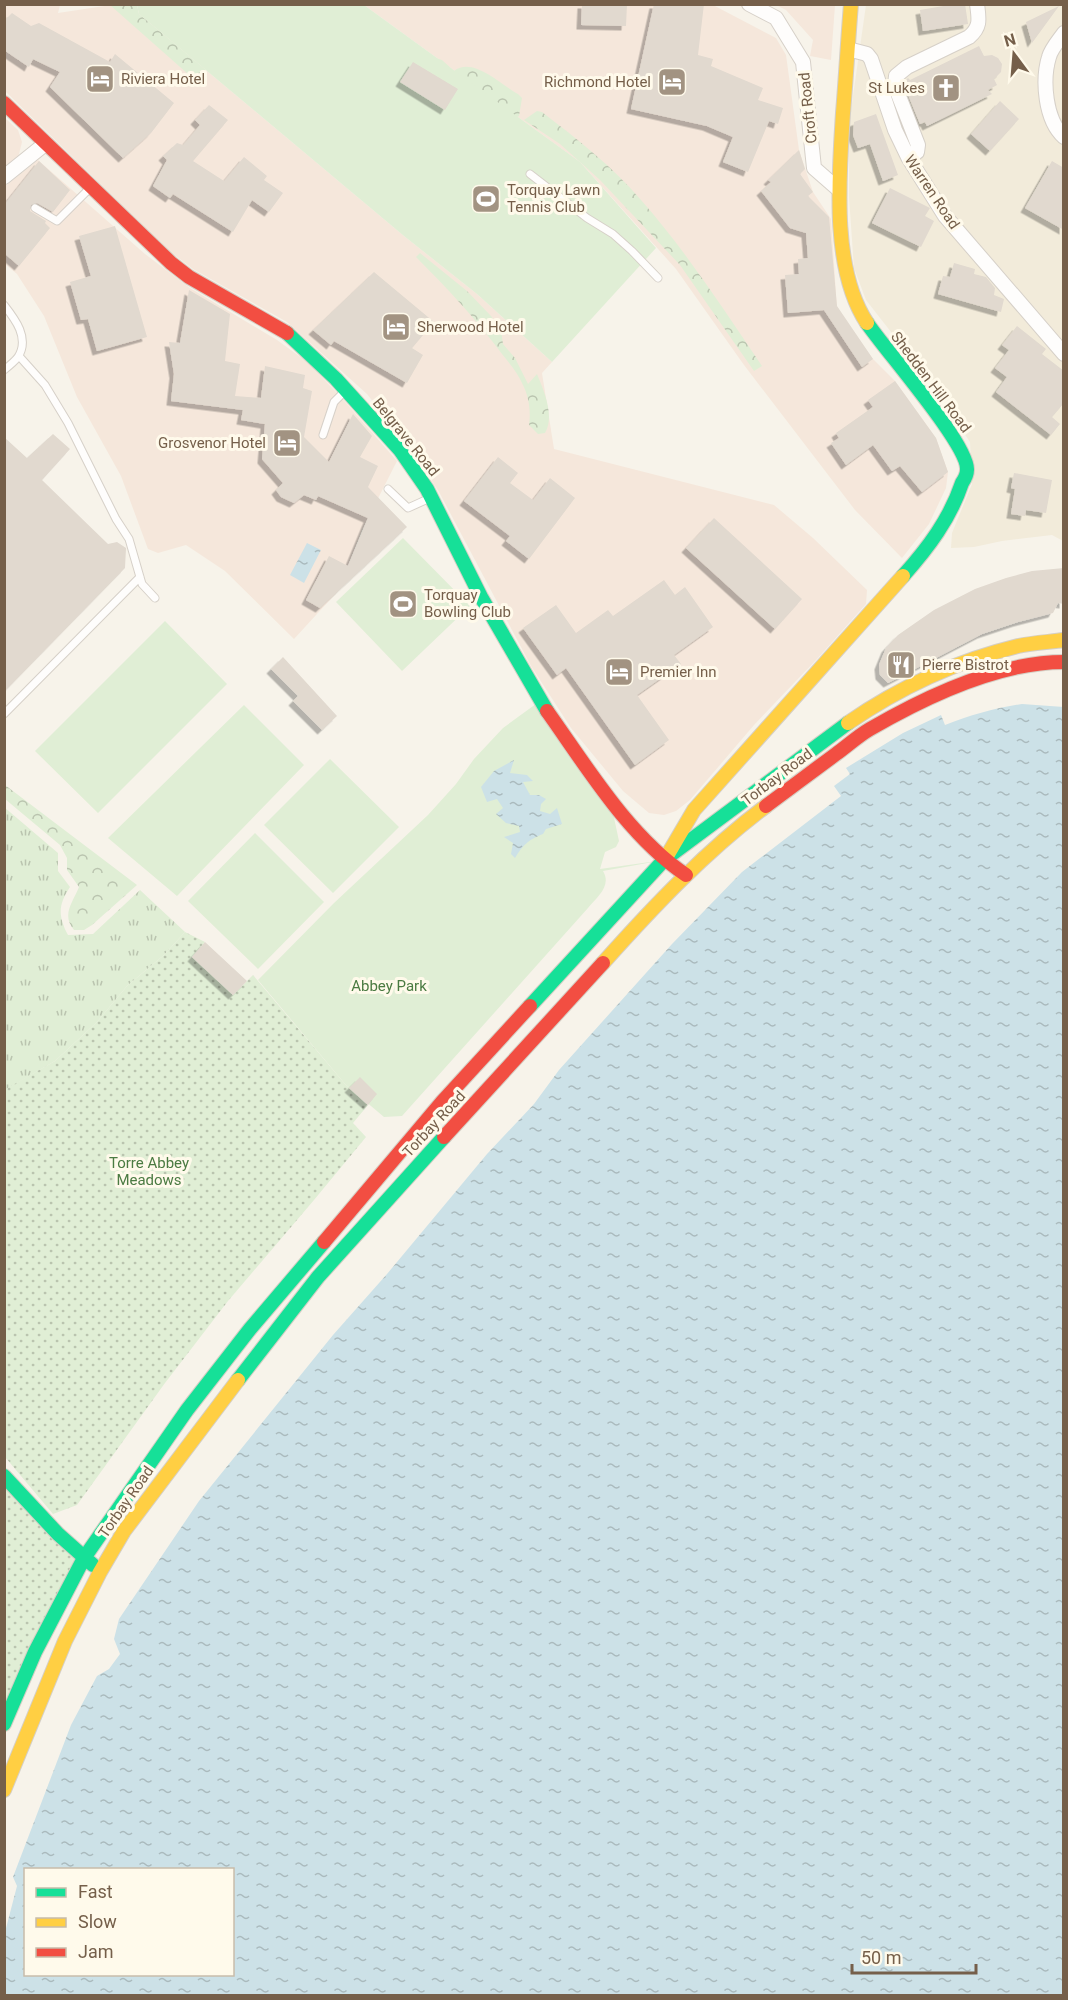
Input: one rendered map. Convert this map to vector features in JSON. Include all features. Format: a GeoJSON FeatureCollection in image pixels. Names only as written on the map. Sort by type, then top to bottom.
{"type":"FeatureCollection","features":[{"type":"Feature","properties":{"kind":"main road","name":"Shedden Hill Road"},"geometry":{"type":"LineString","coordinates":[[664,860],[693,810],[911,567],[939,532],[958,496],[967,470],[963,454],[952,434],[882,345],[857,308],[846,274],[838,189],[851,4]]}},
{"type":"Feature","properties":{"kind":"main road","name":"Belgrave Road"},"geometry":{"type":"LineString","coordinates":[[4,103],[90,188],[171,263],[197,281],[287,333],[346,390],[400,450],[432,498],[481,597],[540,701],[610,800],[664,860],[686,875]]}},
{"type":"Feature","properties":{"kind":"main road","name":"Torbay Road"},"geometry":{"type":"LineString","coordinates":[[4,1724],[35,1652],[84,1558],[187,1410],[256,1321],[442,1101],[664,860],[850,721],[909,685],[968,661],[1019,646],[1064,640]]}},
{"type":"Feature","properties":{"kind":"main road","name":"Torbay Road"},"geometry":{"type":"LineString","coordinates":[[4,1790],[65,1641],[124,1531],[318,1277],[426,1156],[499,1080],[624,939],[686,875],[746,821],[868,730],[937,695],[978,679],[1024,666],[1064,662]]}},
{"type":"Feature","properties":{"kind":"main road"},"geometry":{"type":"LineString","coordinates":[[4,1476],[58,1534],[100,1572]]}},
{"type":"Feature","properties":{"kind":"street","name":"Croft Road"},"geometry":{"type":"LineString","coordinates":[[749,4],[776,18],[803,62],[814,168],[838,189]]}},
{"type":"Feature","properties":{"kind":"street"},"geometry":{"type":"LineString","coordinates":[[908,158],[917,153],[918,146],[895,86],[896,76],[907,67],[975,32],[979,27],[976,4]]}},
{"type":"Feature","properties":{"kind":"street"},"geometry":{"type":"LineString","coordinates":[[1064,33],[1049,56],[1046,81],[1050,112],[1057,132],[1064,137]]}},
{"type":"Feature","properties":{"kind":"street","name":"Warren Road"},"geometry":{"type":"LineString","coordinates":[[848,49],[867,54],[871,59],[892,122],[908,158],[945,216],[1064,354]]}},
{"type":"Feature","properties":{"kind":"street"},"geometry":{"type":"LineString","coordinates":[[4,177],[45,144]]}},
{"type":"Feature","properties":{"kind":"lane"},"geometry":{"type":"LineString","coordinates":[[530,174],[587,218],[613,234],[658,278]]}},
{"type":"Feature","properties":{"kind":"lane"},"geometry":{"type":"LineString","coordinates":[[35,208],[57,221],[90,188]]}},
{"type":"Feature","properties":{"kind":"lane"},"geometry":{"type":"LineString","coordinates":[[4,305],[20,326],[22,344],[19,356],[4,370]]}},
{"type":"Feature","properties":{"kind":"lane"},"geometry":{"type":"LineString","coordinates":[[19,356],[45,385],[68,423],[116,519],[129,539],[142,584],[155,598]]}},
{"type":"Feature","properties":{"kind":"lane"},"geometry":{"type":"LineString","coordinates":[[323,435],[334,402],[346,390]]}},
{"type":"Feature","properties":{"kind":"lane"},"geometry":{"type":"LineString","coordinates":[[388,489],[408,508],[432,498]]}},
{"type":"Feature","properties":{"kind":"lane"},"geometry":{"type":"LineString","coordinates":[[4,714],[140,577]]}},
{"type":"Feature","properties":{"kind":"shaded area"},"geometry":{"type":"Polygon","coordinates":[[[4,5],[60,5],[58,13],[111,5],[139,14],[404,236],[477,294],[552,362],[542,373],[554,449],[774,505],[813,538],[867,590],[866,604],[754,725],[690,800],[676,811],[664,815],[649,813],[623,791],[571,728],[531,666],[439,492],[419,461],[367,394],[287,322],[193,269],[168,250],[5,91],[4,5]]]}},
{"type":"Feature","properties":{"kind":"shaded area"},"geometry":{"type":"Polygon","coordinates":[[[364,5],[713,5],[776,38],[786,55],[799,150],[813,192],[831,219],[837,309],[873,359],[895,381],[936,438],[948,472],[946,488],[929,524],[902,558],[855,510],[744,365],[676,269],[580,162],[364,5]]]}},
{"type":"Feature","properties":{"kind":"shaded area"},"geometry":{"type":"Polygon","coordinates":[[[776,5],[835,5],[831,60],[810,56],[813,40],[786,10],[776,5]]]}},
{"type":"Feature","properties":{"kind":"shaded area"},"geometry":{"type":"Polygon","coordinates":[[[866,5],[1063,5],[1063,541],[1052,535],[974,547],[951,548],[952,533],[972,484],[970,442],[927,378],[866,300],[854,268],[849,197],[849,124],[866,5]]]}},
{"type":"Feature","properties":{"kind":"shaded area"},"geometry":{"type":"Polygon","coordinates":[[[5,118],[18,130],[22,142],[18,158],[5,171],[5,118]]]}},
{"type":"Feature","properties":{"kind":"shaded area"},"geometry":{"type":"Polygon","coordinates":[[[38,160],[145,254],[190,288],[277,340],[306,361],[397,461],[362,530],[338,591],[294,639],[225,571],[186,545],[158,553],[148,549],[121,476],[77,397],[44,316],[17,274],[5,264],[4,187],[38,160]]]}},
{"type":"Feature","properties":{"kind":"green space"},"geometry":{"type":"Polygon","coordinates":[[[110,5],[137,5],[139,14],[206,70],[197,82],[110,5]]]}},
{"type":"Feature","properties":{"kind":"green space","name":"Torquay Lawn Tennis Club"},"geometry":{"type":"Polygon","coordinates":[[[137,5],[364,5],[580,162],[656,248],[552,362],[477,294],[404,236],[139,14],[137,5]]]}},
{"type":"Feature","properties":{"kind":"green space"},"geometry":{"type":"Polygon","coordinates":[[[432,57],[442,60],[454,71],[462,67],[478,69],[518,94],[522,98],[519,116],[506,123],[432,57]]]}},
{"type":"Feature","properties":{"kind":"green space"},"geometry":{"type":"Polygon","coordinates":[[[537,111],[542,112],[594,153],[658,219],[719,302],[762,366],[754,371],[680,265],[600,180],[560,144],[524,120],[537,111]]]}},
{"type":"Feature","properties":{"kind":"green space"},"geometry":{"type":"Polygon","coordinates":[[[420,253],[467,291],[491,316],[501,330],[503,344],[515,358],[528,384],[537,374],[549,411],[545,433],[538,434],[529,425],[528,400],[516,373],[472,316],[416,257],[420,253]]]}},
{"type":"Feature","properties":{"kind":"green space","name":"Torquay Bowling Club"},"geometry":{"type":"Polygon","coordinates":[[[403,538],[470,606],[402,671],[336,602],[403,538]]]}},
{"type":"Feature","properties":{"kind":"green space"},"geometry":{"type":"Polygon","coordinates":[[[165,621],[227,684],[98,813],[35,751],[165,621]]]}},
{"type":"Feature","properties":{"kind":"green space","name":"Abbey Park"},"geometry":{"type":"Polygon","coordinates":[[[540,701],[610,799],[619,841],[616,847],[605,852],[600,869],[664,860],[603,871],[605,886],[595,900],[402,1116],[384,1117],[345,1084],[258,980],[334,903],[428,815],[503,728],[540,701]]]}},
{"type":"Feature","properties":{"kind":"green space"},"geometry":{"type":"Polygon","coordinates":[[[244,705],[304,765],[177,896],[108,838],[244,705]]]}},
{"type":"Feature","properties":{"kind":"green space"},"geometry":{"type":"Polygon","coordinates":[[[330,759],[399,827],[333,893],[264,825],[330,759]]]}},
{"type":"Feature","properties":{"kind":"green space"},"geometry":{"type":"Polygon","coordinates":[[[5,785],[137,885],[92,925],[84,930],[74,930],[68,914],[79,887],[67,870],[67,858],[60,845],[5,799],[5,785]]]}},
{"type":"Feature","properties":{"kind":"green space"},"geometry":{"type":"Polygon","coordinates":[[[4,807],[58,853],[58,871],[70,887],[61,905],[62,922],[68,935],[93,934],[140,890],[185,932],[164,955],[127,986],[97,1022],[55,1061],[5,1090],[4,807]]]}},
{"type":"Feature","properties":{"kind":"green space"},"geometry":{"type":"Polygon","coordinates":[[[255,833],[324,902],[258,969],[188,901],[255,833]]]}},
{"type":"Feature","properties":{"kind":"green space","name":"Torre Abbey Meadows"},"geometry":{"type":"Polygon","coordinates":[[[185,932],[205,942],[192,957],[233,995],[253,975],[345,1084],[368,1105],[353,1123],[366,1137],[228,1301],[165,1383],[77,1505],[53,1514],[5,1457],[4,1090],[55,1061],[97,1022],[127,986],[164,955],[185,932]]]}},
{"type":"Feature","properties":{"kind":"green space"},"geometry":{"type":"Polygon","coordinates":[[[4,1476],[84,1558],[4,1716],[4,1476]]]}},
{"type":"Feature","properties":{"kind":"water"},"geometry":{"type":"Polygon","coordinates":[[[307,543],[321,550],[304,583],[290,575],[307,543]]]}},
{"type":"Feature","properties":{"kind":"water"},"geometry":{"type":"Polygon","coordinates":[[[1022,704],[1064,707],[1063,1995],[5,1995],[5,1932],[17,1886],[13,1877],[71,1725],[97,1676],[109,1669],[120,1654],[114,1639],[119,1619],[199,1501],[333,1335],[487,1154],[534,1104],[559,1070],[672,944],[742,872],[841,796],[834,786],[850,774],[846,768],[903,733],[941,715],[945,725],[983,712],[1022,704]]]}},
{"type":"Feature","properties":{"kind":"water"},"geometry":{"type":"Polygon","coordinates":[[[514,760],[510,773],[527,775],[533,781],[523,782],[530,795],[539,795],[546,799],[541,804],[540,811],[550,814],[557,808],[562,824],[546,829],[543,834],[523,846],[515,858],[511,854],[513,843],[504,837],[520,832],[519,826],[506,823],[496,814],[503,808],[497,799],[487,802],[481,787],[494,771],[514,760]]]}},
{"type":"Feature","properties":{"kind":"building"},"geometry":{"type":"Polygon","coordinates":[[[582,4],[627,4],[626,26],[581,25],[582,4]]]}},
{"type":"Feature","properties":{"kind":"building"},"geometry":{"type":"Polygon","coordinates":[[[654,4],[704,4],[698,55],[713,59],[711,66],[763,88],[758,100],[783,108],[778,124],[769,121],[748,172],[723,162],[733,137],[707,126],[631,109],[654,4]]]}},
{"type":"Feature","properties":{"kind":"building"},"geometry":{"type":"Polygon","coordinates":[[[965,4],[968,24],[923,31],[920,10],[965,4]]]}},
{"type":"Feature","properties":{"kind":"building"},"geometry":{"type":"Polygon","coordinates":[[[1059,6],[1032,43],[1026,22],[1059,6]]]}},
{"type":"Feature","properties":{"kind":"building","name":"Riviera Hotel"},"geometry":{"type":"Polygon","coordinates":[[[12,13],[31,26],[39,23],[110,62],[115,54],[174,103],[151,133],[123,158],[50,87],[60,72],[33,59],[29,67],[4,50],[4,21],[12,13]]]}},
{"type":"Feature","properties":{"kind":"building","name":"St Lukes"},"geometry":{"type":"Polygon","coordinates":[[[979,46],[984,56],[992,55],[1002,64],[1001,72],[994,79],[997,85],[988,90],[992,94],[927,126],[925,122],[920,124],[904,85],[905,81],[979,46]]]}},
{"type":"Feature","properties":{"kind":"building"},"geometry":{"type":"Polygon","coordinates":[[[413,62],[458,89],[445,110],[400,82],[413,62]]]}},
{"type":"Feature","properties":{"kind":"building"},"geometry":{"type":"Polygon","coordinates":[[[1000,101],[1019,119],[990,151],[971,134],[1000,101]]]}},
{"type":"Feature","properties":{"kind":"building"},"geometry":{"type":"Polygon","coordinates":[[[209,105],[228,120],[193,161],[224,181],[244,157],[267,176],[264,180],[283,193],[269,212],[252,200],[233,232],[173,194],[170,198],[153,186],[167,160],[163,156],[177,143],[183,145],[200,125],[195,120],[209,105]]]}},
{"type":"Feature","properties":{"kind":"building"},"geometry":{"type":"Polygon","coordinates":[[[876,114],[898,175],[883,181],[870,144],[858,148],[853,135],[854,122],[876,114]]]}},
{"type":"Feature","properties":{"kind":"building"},"geometry":{"type":"Polygon","coordinates":[[[799,150],[805,169],[800,174],[813,192],[808,196],[829,217],[837,306],[873,359],[862,367],[824,310],[788,313],[785,275],[799,274],[798,259],[808,258],[806,233],[790,228],[761,191],[771,182],[768,180],[799,150]]]}},
{"type":"Feature","properties":{"kind":"building"},"geometry":{"type":"Polygon","coordinates":[[[39,161],[70,190],[53,212],[37,203],[31,205],[30,211],[46,221],[45,223],[50,228],[19,266],[4,253],[4,205],[39,161]]]}},
{"type":"Feature","properties":{"kind":"building"},"geometry":{"type":"Polygon","coordinates":[[[1052,161],[1064,168],[1064,230],[1025,208],[1052,161]]]}},
{"type":"Feature","properties":{"kind":"building"},"geometry":{"type":"Polygon","coordinates":[[[890,188],[930,208],[925,216],[934,221],[921,247],[872,223],[890,188]]]}},
{"type":"Feature","properties":{"kind":"building"},"geometry":{"type":"Polygon","coordinates":[[[115,226],[147,337],[97,351],[88,319],[81,320],[70,282],[91,276],[79,236],[115,226]]]}},
{"type":"Feature","properties":{"kind":"building"},"geometry":{"type":"Polygon","coordinates":[[[954,263],[975,269],[974,274],[986,277],[995,288],[994,295],[1004,299],[1001,312],[938,294],[943,276],[950,277],[954,263]]]}},
{"type":"Feature","properties":{"kind":"building","name":"Sherwood Hotel"},"geometry":{"type":"Polygon","coordinates":[[[374,272],[434,322],[412,348],[423,355],[407,383],[334,341],[331,345],[313,330],[374,272]]]}},
{"type":"Feature","properties":{"kind":"building"},"geometry":{"type":"Polygon","coordinates":[[[189,290],[230,314],[225,361],[240,364],[235,396],[261,398],[265,366],[305,375],[303,388],[312,391],[304,437],[329,462],[353,414],[372,436],[360,457],[378,466],[368,487],[407,527],[320,608],[306,600],[329,556],[348,566],[368,518],[318,496],[316,500],[304,495],[294,503],[281,497],[276,490],[283,483],[262,459],[265,424],[241,420],[243,410],[171,401],[174,374],[169,342],[180,343],[189,290]]]}},
{"type":"Feature","properties":{"kind":"building"},"geometry":{"type":"Polygon","coordinates":[[[1017,326],[1046,349],[1042,354],[1064,371],[1064,403],[1052,417],[1060,424],[1051,435],[996,392],[1007,377],[995,368],[1009,350],[1002,345],[1017,326]]]}},
{"type":"Feature","properties":{"kind":"building"},"geometry":{"type":"Polygon","coordinates":[[[895,381],[936,438],[948,472],[922,492],[900,466],[892,471],[873,445],[846,465],[831,443],[839,438],[836,433],[873,407],[868,400],[895,381]]]}},
{"type":"Feature","properties":{"kind":"building"},"geometry":{"type":"Polygon","coordinates":[[[53,434],[70,449],[42,480],[108,544],[117,542],[126,548],[125,568],[4,692],[4,437],[27,458],[53,434]]]}},
{"type":"Feature","properties":{"kind":"building"},"geometry":{"type":"Polygon","coordinates":[[[498,457],[518,473],[510,483],[533,500],[550,478],[575,498],[529,559],[506,541],[510,536],[464,501],[498,457]]]}},
{"type":"Feature","properties":{"kind":"building"},"geometry":{"type":"Polygon","coordinates":[[[1014,473],[1052,480],[1046,513],[1026,510],[1025,516],[1011,514],[1015,489],[1011,488],[1014,473]]]}},
{"type":"Feature","properties":{"kind":"building"},"geometry":{"type":"Polygon","coordinates":[[[714,518],[802,599],[775,629],[686,548],[714,518]]]}},
{"type":"Feature","properties":{"kind":"building"},"geometry":{"type":"Polygon","coordinates":[[[1064,568],[1064,604],[1058,603],[1053,613],[982,634],[888,683],[880,675],[879,665],[886,648],[898,635],[934,610],[975,589],[1006,578],[1032,571],[1064,568]]]}},
{"type":"Feature","properties":{"kind":"building","name":"Premier Inn"},"geometry":{"type":"Polygon","coordinates":[[[664,580],[675,595],[685,587],[713,627],[674,655],[681,664],[637,695],[669,740],[635,765],[566,668],[557,675],[523,628],[556,605],[576,633],[608,610],[613,616],[664,580]]]}},
{"type":"Feature","properties":{"kind":"building"},"geometry":{"type":"Polygon","coordinates":[[[283,657],[337,716],[322,730],[293,701],[298,696],[271,669],[283,657]]]}},
{"type":"Feature","properties":{"kind":"building"},"geometry":{"type":"Polygon","coordinates":[[[205,942],[247,981],[233,995],[192,957],[205,942]]]}},
{"type":"Feature","properties":{"kind":"building"},"geometry":{"type":"Polygon","coordinates":[[[360,1077],[377,1094],[368,1105],[349,1088],[360,1077]]]}},
{"type":"Feature","properties":{"kind":"traffic: fast"},"geometry":{"type":"LineString","coordinates":[[867,323],[955,440],[967,470],[945,521],[903,576]]}},
{"type":"Feature","properties":{"kind":"traffic: fast"},"geometry":{"type":"LineString","coordinates":[[287,333],[336,379],[400,450],[427,489],[481,597],[547,711]]}},
{"type":"Feature","properties":{"kind":"traffic: fast"},"geometry":{"type":"LineString","coordinates":[[530,1006],[664,860],[848,723]]}},
{"type":"Feature","properties":{"kind":"traffic: fast"},"geometry":{"type":"LineString","coordinates":[[238,1380],[318,1277],[444,1137]]}},
{"type":"Feature","properties":{"kind":"traffic: fast"},"geometry":{"type":"LineString","coordinates":[[4,1724],[35,1652],[84,1558],[187,1410],[250,1329],[324,1242]]}},
{"type":"Feature","properties":{"kind":"traffic: fast"},"geometry":{"type":"LineString","coordinates":[[4,1476],[58,1534],[93,1565]]}},
{"type":"Feature","properties":{"kind":"traffic: slow"},"geometry":{"type":"LineString","coordinates":[[851,4],[840,165],[840,221],[848,276],[855,301],[867,323]]}},
{"type":"Feature","properties":{"kind":"traffic: slow"},"geometry":{"type":"LineString","coordinates":[[667,856],[694,810],[903,576]]}},
{"type":"Feature","properties":{"kind":"traffic: slow"},"geometry":{"type":"LineString","coordinates":[[848,723],[908,687],[951,667],[1018,646],[1064,640]]}},
{"type":"Feature","properties":{"kind":"traffic: slow"},"geometry":{"type":"LineString","coordinates":[[603,963],[681,880],[766,806]]}},
{"type":"Feature","properties":{"kind":"traffic: slow"},"geometry":{"type":"LineString","coordinates":[[4,1790],[65,1641],[100,1572],[124,1531],[238,1380]]}},
{"type":"Feature","properties":{"kind":"traffic: jam"},"geometry":{"type":"LineString","coordinates":[[4,103],[171,263],[189,277],[287,333]]}},
{"type":"Feature","properties":{"kind":"traffic: jam"},"geometry":{"type":"LineString","coordinates":[[766,806],[866,732],[914,705],[989,675],[1014,668],[1064,662]]}},
{"type":"Feature","properties":{"kind":"traffic: jam"},"geometry":{"type":"LineString","coordinates":[[547,711],[627,821],[645,841],[686,875]]}},
{"type":"Feature","properties":{"kind":"traffic: jam"},"geometry":{"type":"LineString","coordinates":[[444,1137],[603,963]]}},
{"type":"Feature","properties":{"kind":"traffic: jam"},"geometry":{"type":"LineString","coordinates":[[324,1242],[442,1102],[530,1006]]}},
{"type":"Feature","properties":{"kind":"place","name":"Riviera Hotel"},"geometry":{"type":"Point","coordinates":[100,79]}},
{"type":"Feature","properties":{"kind":"place","name":"Richmond Hotel"},"geometry":{"type":"Point","coordinates":[672,82]}},
{"type":"Feature","properties":{"kind":"place","name":"St Lukes"},"geometry":{"type":"Point","coordinates":[946,88]}},
{"type":"Feature","properties":{"kind":"place","name":"Torquay Lawn Tennis Club"},"geometry":{"type":"Point","coordinates":[486,199]}},
{"type":"Feature","properties":{"kind":"place","name":"Sherwood Hotel"},"geometry":{"type":"Point","coordinates":[396,327]}},
{"type":"Feature","properties":{"kind":"place","name":"Grosvenor Hotel"},"geometry":{"type":"Point","coordinates":[287,443]}},
{"type":"Feature","properties":{"kind":"place","name":"Torquay Bowling Club"},"geometry":{"type":"Point","coordinates":[403,604]}},
{"type":"Feature","properties":{"kind":"place","name":"Pierre Bistrot"},"geometry":{"type":"Point","coordinates":[901,665]}},
{"type":"Feature","properties":{"kind":"place","name":"Premier Inn"},"geometry":{"type":"Point","coordinates":[619,672]}}]}
